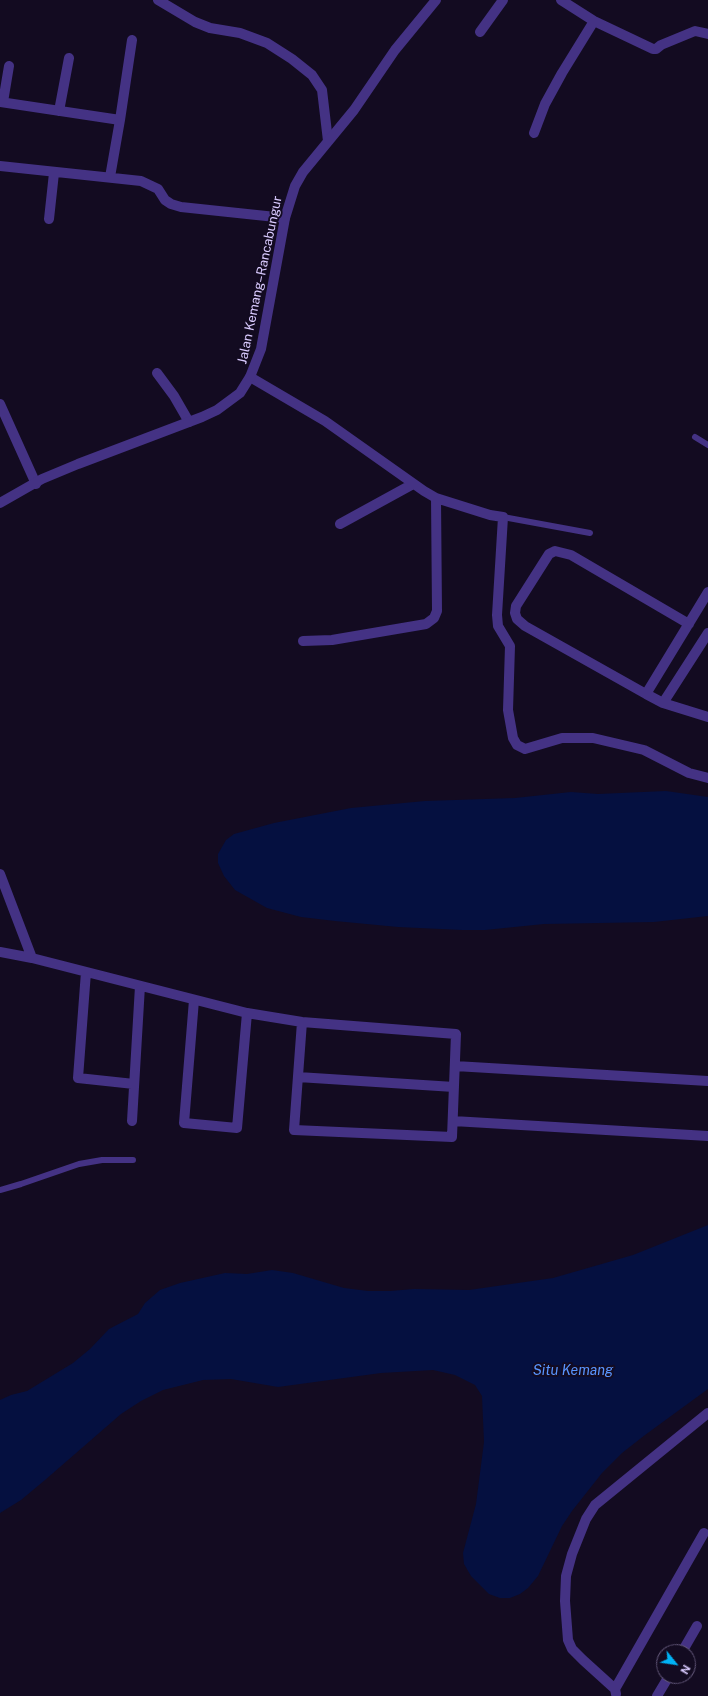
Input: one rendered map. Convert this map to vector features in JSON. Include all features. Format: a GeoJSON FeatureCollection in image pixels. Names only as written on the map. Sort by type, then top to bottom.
{"type":"FeatureCollection","features":[{"type":"Feature","properties":{"kind":"street"},"geometry":{"type":"LineString","coordinates":[[158,0],[195,22],[210,28],[240,33],[268,42],[312,75],[322,90],[328,141]]}},
{"type":"Feature","properties":{"kind":"street","name":"Jalan Kemang–Rancabungur"},"geometry":{"type":"LineString","coordinates":[[0,502],[36,484],[42,479],[217,410],[240,393],[250,377],[261,349],[285,218],[295,186],[303,172],[354,110],[396,50],[436,0]]}},
{"type":"Feature","properties":{"kind":"street"},"geometry":{"type":"LineString","coordinates":[[480,32],[503,0]]}},
{"type":"Feature","properties":{"kind":"street"},"geometry":{"type":"LineString","coordinates":[[561,0],[594,22],[656,50],[661,45],[695,31],[708,34]]}},
{"type":"Feature","properties":{"kind":"street"},"geometry":{"type":"LineString","coordinates":[[534,133],[545,104],[562,73],[594,22]]}},
{"type":"Feature","properties":{"kind":"street"},"geometry":{"type":"LineString","coordinates":[[110,178],[132,40]]}},
{"type":"Feature","properties":{"kind":"street"},"geometry":{"type":"LineString","coordinates":[[59,111],[69,58]]}},
{"type":"Feature","properties":{"kind":"street"},"geometry":{"type":"LineString","coordinates":[[9,66],[1,102],[120,120]]}},
{"type":"Feature","properties":{"kind":"street"},"geometry":{"type":"LineString","coordinates":[[0,166],[54,173],[142,181],[150,184],[158,190],[165,200],[171,204],[181,207],[285,218]]}},
{"type":"Feature","properties":{"kind":"street"},"geometry":{"type":"LineString","coordinates":[[48,219],[54,173]]}},
{"type":"Feature","properties":{"kind":"street"},"geometry":{"type":"LineString","coordinates":[[157,373],[174,396],[189,422]]}},
{"type":"Feature","properties":{"kind":"street"},"geometry":{"type":"LineString","coordinates":[[250,377],[325,421],[413,484],[436,498],[490,515],[503,517],[497,615],[498,626],[510,646],[508,710],[513,738],[517,745],[525,749],[562,738],[594,738],[644,750],[689,773],[708,778]]}},
{"type":"Feature","properties":{"kind":"street"},"geometry":{"type":"LineString","coordinates":[[0,404],[36,484]]}},
{"type":"Feature","properties":{"kind":"street"},"geometry":{"type":"LineString","coordinates":[[340,524],[413,484]]}},
{"type":"Feature","properties":{"kind":"street"},"geometry":{"type":"LineString","coordinates":[[303,641],[332,640],[426,624],[434,618],[437,611],[436,498]]}},
{"type":"Feature","properties":{"kind":"street"},"geometry":{"type":"LineString","coordinates":[[689,624],[571,555],[555,551],[549,554],[516,606],[515,613],[517,619],[525,626],[662,703],[708,717]]}},
{"type":"Feature","properties":{"kind":"street"},"geometry":{"type":"LineString","coordinates":[[646,694],[708,592]]}},
{"type":"Feature","properties":{"kind":"street"},"geometry":{"type":"LineString","coordinates":[[662,703],[708,633]]}},
{"type":"Feature","properties":{"kind":"street"},"geometry":{"type":"LineString","coordinates":[[0,874],[32,958]]}},
{"type":"Feature","properties":{"kind":"street"},"geometry":{"type":"LineString","coordinates":[[0,952],[32,958],[246,1013],[302,1022],[456,1034],[452,1137],[294,1130],[302,1022]]}},
{"type":"Feature","properties":{"kind":"street"},"geometry":{"type":"LineString","coordinates":[[86,972],[78,1078],[134,1084]]}},
{"type":"Feature","properties":{"kind":"street"},"geometry":{"type":"LineString","coordinates":[[132,1121],[140,986]]}},
{"type":"Feature","properties":{"kind":"street"},"geometry":{"type":"LineString","coordinates":[[194,1000],[184,1123],[237,1128],[246,1013]]}},
{"type":"Feature","properties":{"kind":"street"},"geometry":{"type":"LineString","coordinates":[[455,1066],[708,1081]]}},
{"type":"Feature","properties":{"kind":"street"},"geometry":{"type":"LineString","coordinates":[[298,1077],[454,1087]]}},
{"type":"Feature","properties":{"kind":"street"},"geometry":{"type":"LineString","coordinates":[[453,1121],[708,1136]]}},
{"type":"Feature","properties":{"kind":"street"},"geometry":{"type":"LineString","coordinates":[[704,1533],[616,1693],[572,1648],[568,1640],[566,1582],[572,1554],[586,1519],[595,1505],[708,1414]]}},
{"type":"Feature","properties":{"kind":"street"},"geometry":{"type":"LineString","coordinates":[[687,1644],[697,1626]]}},
{"type":"Feature","properties":{"kind":"street"},"geometry":{"type":"LineString","coordinates":[[657,1696],[664,1684]]}},
{"type":"Feature","properties":{"kind":"lane"},"geometry":{"type":"LineString","coordinates":[[695,437],[708,445]]}},
{"type":"Feature","properties":{"kind":"lane"},"geometry":{"type":"LineString","coordinates":[[503,517],[590,533]]}},
{"type":"Feature","properties":{"kind":"lane"},"geometry":{"type":"LineString","coordinates":[[0,1190],[79,1164],[102,1160],[133,1160]]}},
{"type":"Feature","properties":{"kind":"water"},"geometry":{"type":"Polygon","coordinates":[[[666,791],[708,797],[708,916],[654,922],[544,924],[485,930],[398,927],[335,921],[301,917],[267,908],[235,890],[224,876],[218,863],[218,854],[226,840],[234,834],[274,823],[351,808],[425,801],[515,798],[571,792],[598,794],[666,791]]]}},
{"type":"Feature","properties":{"kind":"water","name":"Situ Kemang"},"geometry":{"type":"Polygon","coordinates":[[[708,1225],[708,1389],[622,1453],[602,1473],[562,1526],[538,1576],[528,1588],[520,1594],[510,1598],[500,1598],[489,1594],[471,1576],[464,1564],[463,1553],[476,1504],[484,1442],[482,1396],[475,1385],[455,1375],[433,1370],[381,1373],[278,1387],[231,1379],[203,1380],[163,1390],[141,1401],[121,1414],[21,1500],[0,1513],[0,1400],[11,1395],[27,1391],[73,1363],[90,1349],[109,1329],[138,1314],[145,1303],[160,1290],[180,1283],[225,1273],[247,1274],[272,1270],[293,1273],[344,1288],[368,1291],[414,1289],[469,1290],[553,1278],[633,1255],[708,1225]]]}}]}
